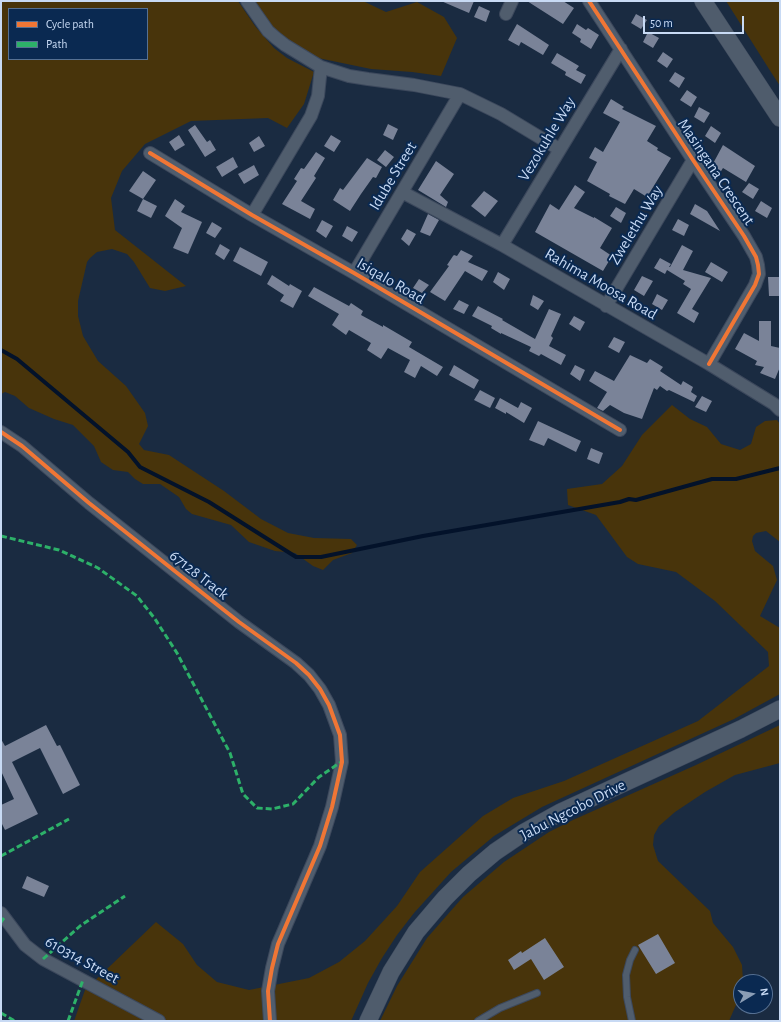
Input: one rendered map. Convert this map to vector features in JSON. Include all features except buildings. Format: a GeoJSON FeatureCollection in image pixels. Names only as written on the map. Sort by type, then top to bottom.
{"type":"FeatureCollection","features":[{"type":"Feature","properties":{"kind":"main road"},"geometry":{"type":"LineString","coordinates":[[703,1],[780,118]]}},
{"type":"Feature","properties":{"kind":"main road","name":"Jabu Ngcobo Drive"},"geometry":{"type":"LineString","coordinates":[[368,1021],[391,972],[416,932],[445,898],[494,852],[523,833],[561,812],[741,729],[780,709]]}},
{"type":"Feature","properties":{"kind":"street"},"geometry":{"type":"LineString","coordinates":[[247,1],[268,31],[285,45],[321,67],[355,77],[414,85],[460,94],[501,114],[559,149]]}},
{"type":"Feature","properties":{"kind":"street"},"geometry":{"type":"LineString","coordinates":[[506,14],[512,1]]}},
{"type":"Feature","properties":{"kind":"street","name":"Masingana Crescent"},"geometry":{"type":"LineString","coordinates":[[589,1],[744,236],[756,257],[759,274],[756,285],[709,364]]}},
{"type":"Feature","properties":{"kind":"street","name":"Vezokuhle Way"},"geometry":{"type":"LineString","coordinates":[[502,245],[621,49]]}},
{"type":"Feature","properties":{"kind":"street"},"geometry":{"type":"LineString","coordinates":[[252,215],[311,116],[318,96],[321,67]]}},
{"type":"Feature","properties":{"kind":"street","name":"Idube Street"},"geometry":{"type":"LineString","coordinates":[[354,273],[460,94]]}},
{"type":"Feature","properties":{"kind":"street","name":"Isiqalo Road"},"geometry":{"type":"LineString","coordinates":[[150,153],[252,215],[354,273],[620,430]]}},
{"type":"Feature","properties":{"kind":"street","name":"Zwelethu Way"},"geometry":{"type":"LineString","coordinates":[[606,306],[693,160]]}},
{"type":"Feature","properties":{"kind":"street","name":"Rahima Moosa Road"},"geometry":{"type":"LineString","coordinates":[[402,192],[502,245],[709,364],[774,404],[780,410]]}},
{"type":"Feature","properties":{"kind":"street","name":"67128 Track"},"geometry":{"type":"LineString","coordinates":[[1,432],[22,446],[89,504],[240,622],[296,663],[320,689],[329,705],[340,735],[342,762],[332,807],[320,846],[278,944],[268,991],[270,1021]]}},
{"type":"Feature","properties":{"kind":"street","name":"610314 Street"},"geometry":{"type":"LineString","coordinates":[[1,913],[25,945],[43,959],[159,1021]]}},
{"type":"Feature","properties":{"kind":"lane"},"geometry":{"type":"LineString","coordinates":[[632,1021],[627,996],[626,975],[630,960],[635,950]]}},
{"type":"Feature","properties":{"kind":"lane"},"geometry":{"type":"LineString","coordinates":[[478,1021],[500,1008],[537,993]]}},
{"type":"Feature","properties":{"kind":"shaded area"},"geometry":{"type":"Polygon","coordinates":[[[1,1],[238,1],[255,26],[274,48],[287,58],[314,72],[304,104],[287,128],[268,118],[191,121],[145,144],[122,171],[111,198],[115,230],[186,286],[165,291],[150,288],[134,262],[127,254],[112,249],[97,252],[87,262],[78,301],[78,316],[83,336],[98,361],[126,386],[145,413],[148,426],[139,444],[144,450],[169,455],[224,491],[261,519],[288,533],[314,538],[351,539],[357,545],[352,553],[333,560],[323,570],[313,566],[295,553],[275,551],[249,542],[231,525],[192,514],[186,509],[179,497],[160,484],[143,484],[128,472],[113,470],[101,462],[94,446],[73,425],[54,419],[29,408],[15,396],[5,392],[1,394],[1,1]]]}},
{"type":"Feature","properties":{"kind":"shaded area"},"geometry":{"type":"Polygon","coordinates":[[[255,1],[363,1],[386,12],[417,2],[444,17],[457,38],[441,76],[371,69],[318,58],[305,52],[289,42],[275,30],[255,1]]]}},
{"type":"Feature","properties":{"kind":"shaded area"},"geometry":{"type":"Polygon","coordinates":[[[726,1],[780,1],[780,86],[769,69],[726,1]]]}},
{"type":"Feature","properties":{"kind":"shaded area"},"geometry":{"type":"Polygon","coordinates":[[[672,405],[690,419],[707,427],[721,444],[740,450],[751,444],[756,427],[765,421],[777,420],[780,424],[780,542],[766,531],[756,533],[753,536],[752,541],[755,551],[773,566],[777,580],[760,616],[780,628],[780,694],[734,719],[542,807],[494,836],[451,872],[414,913],[382,958],[368,983],[351,1021],[74,1021],[85,990],[156,922],[183,944],[197,965],[217,982],[249,990],[309,978],[339,962],[365,941],[397,906],[420,872],[483,816],[513,798],[564,781],[698,721],[769,666],[768,652],[715,601],[676,572],[638,564],[627,557],[596,515],[568,505],[567,489],[602,484],[622,466],[642,435],[672,405]]]}},
{"type":"Feature","properties":{"kind":"shaded area"},"geometry":{"type":"Polygon","coordinates":[[[780,725],[780,763],[735,775],[705,792],[675,812],[659,826],[654,835],[653,845],[658,861],[710,911],[713,923],[733,947],[742,965],[743,974],[733,974],[733,1012],[729,1021],[380,1021],[397,986],[427,938],[463,897],[504,862],[549,832],[780,725]]]}},
{"type":"Feature","properties":{"kind":"waterway"},"geometry":{"type":"LineString","coordinates":[[1,350],[17,359],[128,452],[140,467],[209,502],[296,557],[321,557],[423,536],[620,502],[629,499],[636,500],[712,479],[736,479],[780,468]]}},
{"type":"Feature","properties":{"kind":"marked path"},"geometry":{"type":"LineString","coordinates":[[1,536],[59,550],[98,568],[137,596],[155,619],[177,653],[230,753],[243,794],[257,808],[272,809],[293,804],[319,777],[341,762]]}},
{"type":"Feature","properties":{"kind":"marked path"},"geometry":{"type":"LineString","coordinates":[[1,856],[69,819]]}},
{"type":"Feature","properties":{"kind":"marked path"},"geometry":{"type":"LineString","coordinates":[[43,959],[80,926],[125,896]]}},
{"type":"Feature","properties":{"kind":"marked path"},"geometry":{"type":"LineString","coordinates":[[1,922],[4,918]]}},
{"type":"Feature","properties":{"kind":"marked path"},"geometry":{"type":"LineString","coordinates":[[68,1021],[83,980]]}},
{"type":"Feature","properties":{"kind":"marked path"},"geometry":{"type":"LineString","coordinates":[[1,1013],[15,1021]]}},
{"type":"Feature","properties":{"kind":"cycle path"},"geometry":{"type":"LineString","coordinates":[[589,1],[744,236],[756,257],[759,274],[755,285],[709,364]]}},
{"type":"Feature","properties":{"kind":"cycle path"},"geometry":{"type":"LineString","coordinates":[[150,153],[252,215],[354,273],[620,430]]}},
{"type":"Feature","properties":{"kind":"cycle path"},"geometry":{"type":"LineString","coordinates":[[1,432],[22,446],[89,503],[239,622],[296,663],[309,675],[320,689],[329,705],[340,735],[342,762],[332,807],[320,846],[278,944],[268,991],[270,1021]]}}]}
